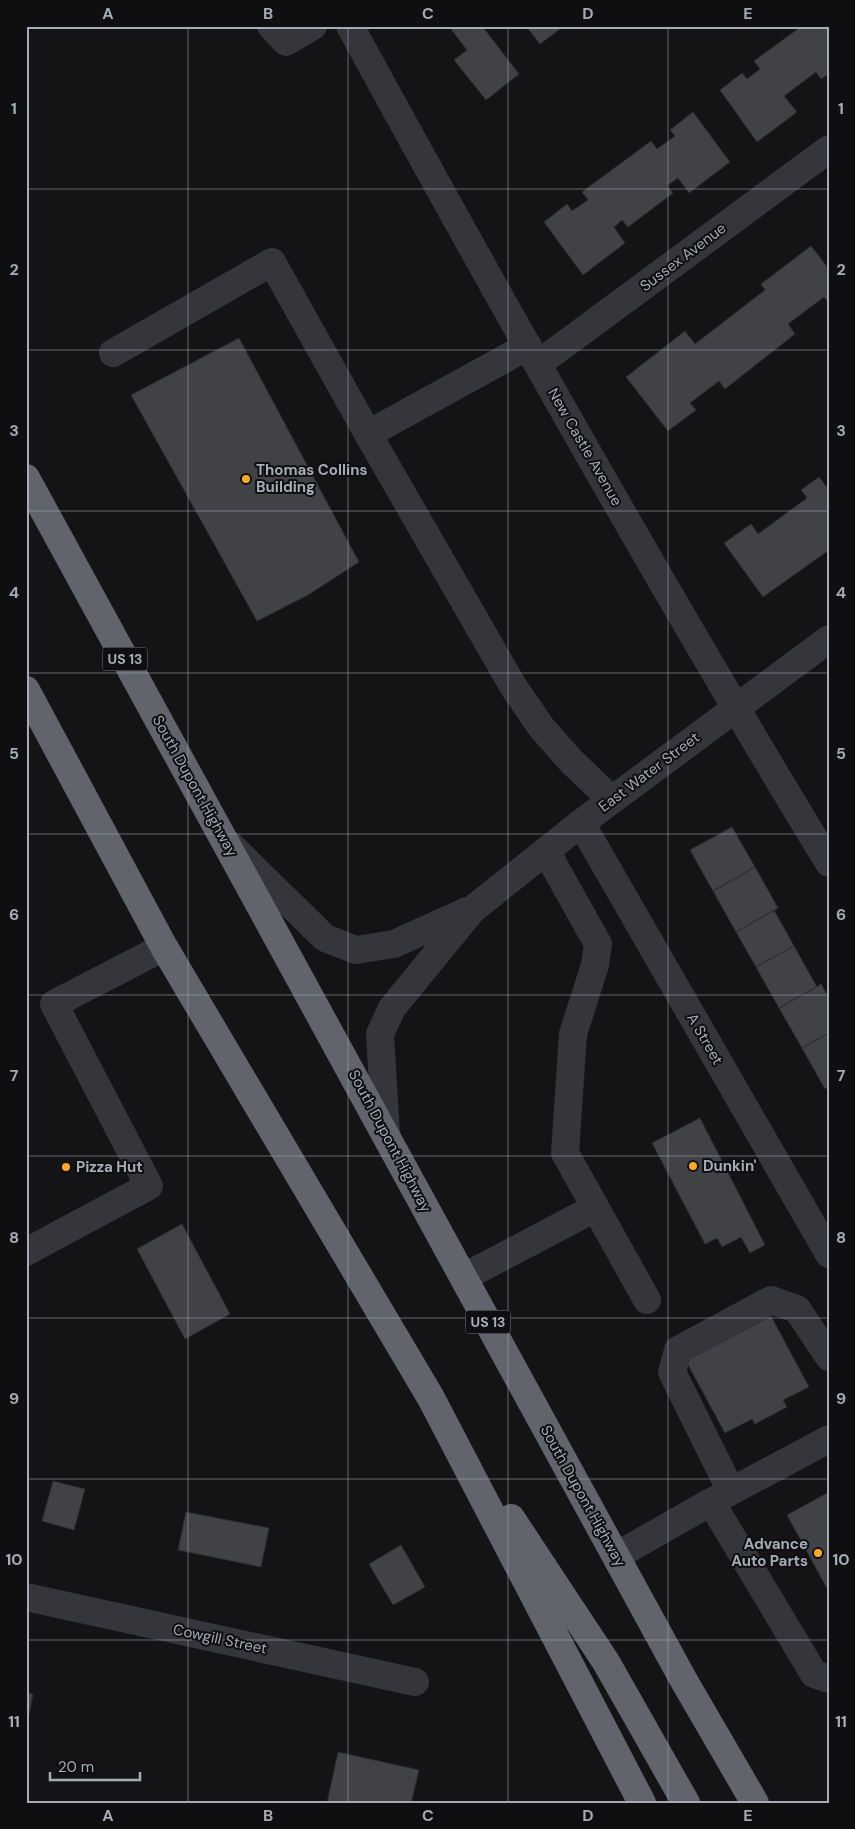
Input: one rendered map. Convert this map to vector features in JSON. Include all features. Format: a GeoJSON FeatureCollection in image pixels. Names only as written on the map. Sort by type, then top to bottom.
{"type":"FeatureCollection","features":[{"type":"Feature","properties":{"kind":"highway","name":"South Dupont Highway"},"geometry":{"type":"LineString","coordinates":[[26,478],[683,1679],[755,1803]]}},
{"type":"Feature","properties":{"kind":"highway"},"geometry":{"type":"LineString","coordinates":[[26,690],[164,947],[431,1398],[606,1662],[686,1803]]}},
{"type":"Feature","properties":{"kind":"highway"},"geometry":{"type":"LineString","coordinates":[[431,1398],[642,1803]]}},
{"type":"Feature","properties":{"kind":"street"},"geometry":{"type":"LineString","coordinates":[[271,26],[286,42],[313,26]]}},
{"type":"Feature","properties":{"kind":"street","name":"New Castle Avenue"},"geometry":{"type":"LineString","coordinates":[[355,28],[533,355],[735,708],[829,863]]}},
{"type":"Feature","properties":{"kind":"street","name":"Sussex Avenue"},"geometry":{"type":"LineString","coordinates":[[368,434],[533,355],[829,149]]}},
{"type":"Feature","properties":{"kind":"street"},"geometry":{"type":"LineString","coordinates":[[113,353],[272,262],[512,686],[570,761],[612,800]]}},
{"type":"Feature","properties":{"kind":"street","name":"East Water Street"},"geometry":{"type":"LineString","coordinates":[[386,1135],[380,1034],[392,1008],[472,909],[612,800],[829,639]]}},
{"type":"Feature","properties":{"kind":"street","name":"A Street"},"geometry":{"type":"LineString","coordinates":[[581,824],[829,1254]]}},
{"type":"Feature","properties":{"kind":"street","name":"East Water Street"},"geometry":{"type":"LineString","coordinates":[[225,840],[325,938],[356,950],[394,944],[472,909]]}},
{"type":"Feature","properties":{"kind":"street"},"geometry":{"type":"LineString","coordinates":[[546,851],[598,944],[595,965],[574,1034],[565,1153],[647,1300]]}},
{"type":"Feature","properties":{"kind":"street"},"geometry":{"type":"LineString","coordinates":[[26,1252],[149,1186],[54,1004],[164,947]]}},
{"type":"Feature","properties":{"kind":"street"},"geometry":{"type":"LineString","coordinates":[[464,1277],[595,1208]]}},
{"type":"Feature","properties":{"kind":"street"},"geometry":{"type":"LineString","coordinates":[[829,1357],[797,1309],[771,1300],[678,1350],[672,1372],[721,1497],[814,1674],[829,1679]]}},
{"type":"Feature","properties":{"kind":"street"},"geometry":{"type":"LineString","coordinates":[[616,1556],[829,1439]]}},
{"type":"Feature","properties":{"kind":"street","name":"Cowgill Street"},"geometry":{"type":"LineString","coordinates":[[26,1596],[415,1682]]}},
{"type":"Feature","properties":{"kind":"building"},"geometry":{"type":"Polygon","coordinates":[[[455,26],[482,26],[519,74],[486,100],[454,60],[467,50],[451,29],[455,26]]]}},
{"type":"Feature","properties":{"kind":"building"},"geometry":{"type":"Polygon","coordinates":[[[526,26],[564,26],[540,44],[526,26]]]}},
{"type":"Feature","properties":{"kind":"building"},"geometry":{"type":"Polygon","coordinates":[[[802,26],[829,26],[829,74],[821,79],[816,72],[784,96],[797,112],[757,142],[720,90],[742,73],[747,79],[760,69],[754,61],[802,26]]]}},
{"type":"Feature","properties":{"kind":"building"},"geometry":{"type":"Polygon","coordinates":[[[693,112],[730,162],[689,193],[678,178],[667,186],[673,193],[628,227],[622,220],[614,227],[625,243],[583,275],[544,222],[567,204],[572,211],[588,200],[582,192],[651,141],[657,149],[675,136],[670,130],[693,112]]]}},
{"type":"Feature","properties":{"kind":"building"},"geometry":{"type":"Polygon","coordinates":[[[811,246],[829,269],[829,303],[824,297],[788,324],[795,334],[725,389],[719,381],[690,403],[696,410],[668,431],[626,377],[685,331],[695,344],[765,290],[761,284],[811,246]]]}},
{"type":"Feature","properties":{"kind":"building","name":"Thomas Collins Building"},"geometry":{"type":"Polygon","coordinates":[[[239,338],[359,562],[308,595],[257,621],[131,395],[239,338]]]}},
{"type":"Feature","properties":{"kind":"building"},"geometry":{"type":"Polygon","coordinates":[[[819,477],[829,490],[829,522],[827,524],[829,526],[829,550],[763,597],[724,543],[751,524],[758,534],[807,498],[801,490],[819,477]]]}},
{"type":"Feature","properties":{"kind":"building"},"geometry":{"type":"Polygon","coordinates":[[[732,827],[755,867],[713,891],[690,850],[732,827]]]}},
{"type":"Feature","properties":{"kind":"building"},"geometry":{"type":"Polygon","coordinates":[[[755,867],[778,908],[736,932],[713,891],[755,867]]]}},
{"type":"Feature","properties":{"kind":"building"},"geometry":{"type":"Polygon","coordinates":[[[774,910],[794,946],[756,967],[736,932],[774,910]]]}},
{"type":"Feature","properties":{"kind":"building"},"geometry":{"type":"Polygon","coordinates":[[[794,946],[817,987],[779,1008],[756,967],[794,946]]]}},
{"type":"Feature","properties":{"kind":"building"},"geometry":{"type":"Polygon","coordinates":[[[821,984],[829,998],[829,1033],[802,1048],[779,1008],[821,984]]]}},
{"type":"Feature","properties":{"kind":"building"},"geometry":{"type":"Polygon","coordinates":[[[829,1033],[829,1086],[825,1089],[802,1048],[829,1033]]]}},
{"type":"Feature","properties":{"kind":"building"},"geometry":{"type":"Polygon","coordinates":[[[700,1118],[765,1245],[750,1253],[741,1237],[722,1247],[717,1238],[705,1244],[652,1143],[700,1118]]]}},
{"type":"Feature","properties":{"kind":"building"},"geometry":{"type":"Polygon","coordinates":[[[182,1224],[230,1314],[185,1339],[137,1249],[182,1224]]]}},
{"type":"Feature","properties":{"kind":"building"},"geometry":{"type":"Polygon","coordinates":[[[771,1316],[809,1387],[783,1400],[787,1407],[755,1424],[752,1419],[725,1433],[686,1361],[771,1316]]]}},
{"type":"Feature","properties":{"kind":"building"},"geometry":{"type":"Polygon","coordinates":[[[53,1481],[85,1489],[74,1530],[42,1521],[53,1481]]]}},
{"type":"Feature","properties":{"kind":"building","name":"Advance Auto Parts"},"geometry":{"type":"Polygon","coordinates":[[[829,1492],[829,1592],[787,1515],[829,1492]]]}},
{"type":"Feature","properties":{"kind":"building"},"geometry":{"type":"Polygon","coordinates":[[[186,1512],[269,1528],[261,1567],[178,1550],[186,1512]]]}},
{"type":"Feature","properties":{"kind":"building"},"geometry":{"type":"Polygon","coordinates":[[[401,1545],[425,1587],[393,1605],[369,1564],[401,1545]]]}},
{"type":"Feature","properties":{"kind":"building"},"geometry":{"type":"Polygon","coordinates":[[[26,1693],[33,1694],[26,1730],[26,1693]]]}},
{"type":"Feature","properties":{"kind":"building"},"geometry":{"type":"Polygon","coordinates":[[[338,1752],[419,1770],[411,1803],[327,1803],[338,1752]]]}},
{"type":"Feature","properties":{"kind":"place","name":"Thomas Collins Building"},"geometry":{"type":"Point","coordinates":[246,479]}},
{"type":"Feature","properties":{"kind":"place","name":"Dunkin'"},"geometry":{"type":"Point","coordinates":[693,1166]}},
{"type":"Feature","properties":{"kind":"place","name":"Pizza Hut"},"geometry":{"type":"Point","coordinates":[66,1167]}},
{"type":"Feature","properties":{"kind":"place","name":"Advance Auto Parts"},"geometry":{"type":"Point","coordinates":[818,1553]}}]}
